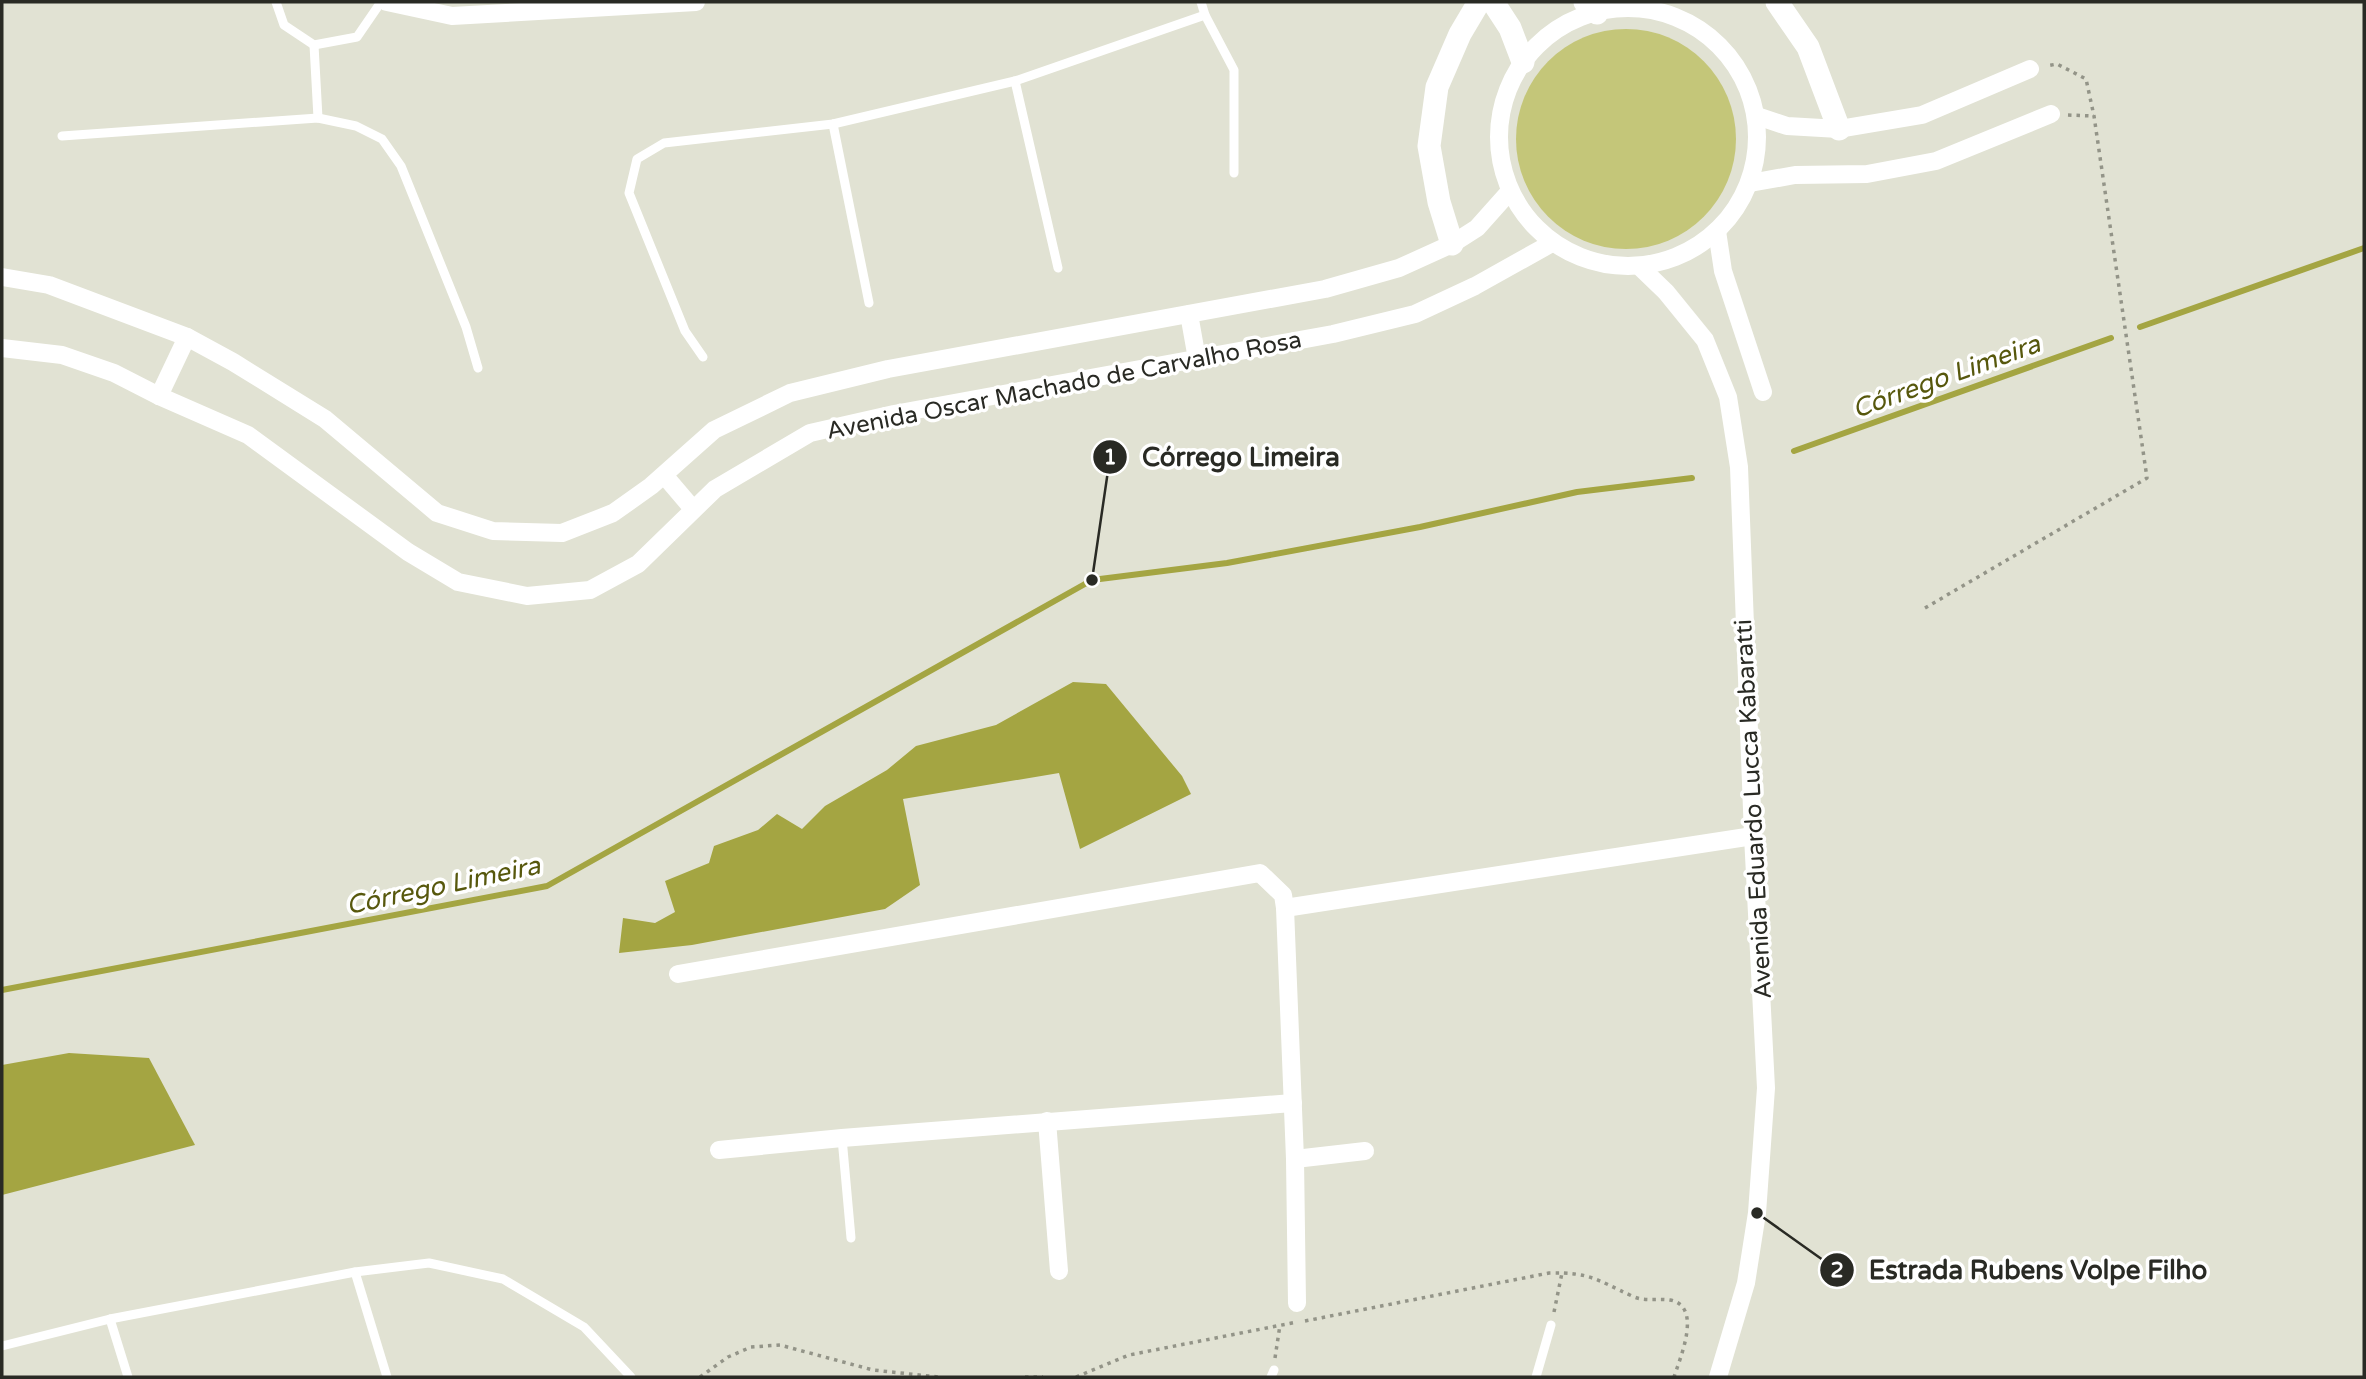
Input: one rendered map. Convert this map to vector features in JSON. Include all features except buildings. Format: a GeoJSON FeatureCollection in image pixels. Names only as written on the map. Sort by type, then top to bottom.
{"type":"FeatureCollection","features":[{"type":"Feature","properties":{"kind":"street"},"geometry":{"type":"LineString","coordinates":[[387,2],[452,16],[696,2]]}},
{"type":"Feature","properties":{"kind":"street"},"geometry":{"type":"LineString","coordinates":[[1452,244],[1439,202],[1429,146],[1437,87],[1460,34],[1479,2]]}},
{"type":"Feature","properties":{"kind":"street"},"geometry":{"type":"LineString","coordinates":[[1493,2],[1510,28],[1523,62]]}},
{"type":"Feature","properties":{"kind":"street"},"geometry":{"type":"LineString","coordinates":[[1777,2],[1808,47],[1839,129]]}},
{"type":"Feature","properties":{"kind":"street"},"geometry":{"type":"LineString","coordinates":[[1591,7],[1642,8],[1675,16],[1704,32],[1729,55],[1747,83],[1757,116],[1758,150],[1750,183],[1734,212],[1710,237],[1682,255],[1649,265],[1615,266],[1582,258],[1552,243],[1528,220],[1510,191],[1500,159],[1499,124],[1507,92],[1523,62],[1546,37],[1591,7]]}},
{"type":"Feature","properties":{"kind":"street"},"geometry":{"type":"LineString","coordinates":[[1757,116],[1787,126],[1839,129],[1922,115],[2030,69]]}},
{"type":"Feature","properties":{"kind":"street"},"geometry":{"type":"LineString","coordinates":[[1750,183],[1795,175],[1867,174],[1937,161],[2052,114]]}},
{"type":"Feature","properties":{"kind":"street","name":"Avenida Oscar Machado de Carvalho Rosa"},"geometry":{"type":"LineString","coordinates":[[2,276],[49,285],[187,337],[233,362],[325,419],[437,513],[493,531],[562,533],[613,513],[664,475],[713,430],[790,393],[888,369],[1325,289],[1399,268],[1452,244],[1477,228],[1510,191]]}},
{"type":"Feature","properties":{"kind":"street"},"geometry":{"type":"LineString","coordinates":[[1717,231],[1723,271],[1763,392]]}},
{"type":"Feature","properties":{"kind":"street","name":"Avenida Oscar Machado de Carvalho Rosa"},"geometry":{"type":"LineString","coordinates":[[2,348],[62,355],[114,373],[248,435],[408,552],[458,582],[527,596],[590,590],[638,564],[715,489],[810,433],[894,414],[1333,334],[1415,314],[1475,286],[1552,243]]}},
{"type":"Feature","properties":{"kind":"street","name":"Avenida Eduardo Lucca Kabaratti"},"geometry":{"type":"LineString","coordinates":[[1639,265],[1666,292],[1705,340],[1728,397],[1738,467],[1766,1088],[1757,1213],[1745,1283],[1718,1377]]}},
{"type":"Feature","properties":{"kind":"street"},"geometry":{"type":"LineString","coordinates":[[1189,314],[1198,359]]}},
{"type":"Feature","properties":{"kind":"street"},"geometry":{"type":"LineString","coordinates":[[159,396],[187,337]]}},
{"type":"Feature","properties":{"kind":"street"},"geometry":{"type":"LineString","coordinates":[[664,475],[693,509]]}},
{"type":"Feature","properties":{"kind":"street"},"geometry":{"type":"LineString","coordinates":[[1285,908],[1753,836]]}},
{"type":"Feature","properties":{"kind":"street"},"geometry":{"type":"LineString","coordinates":[[678,974],[1260,873],[1283,895],[1285,908],[1297,1303]]}},
{"type":"Feature","properties":{"kind":"street"},"geometry":{"type":"LineString","coordinates":[[719,1150],[1047,1121],[1293,1103]]}},
{"type":"Feature","properties":{"kind":"street"},"geometry":{"type":"LineString","coordinates":[[1047,1121],[1059,1271]]}},
{"type":"Feature","properties":{"kind":"street"},"geometry":{"type":"LineString","coordinates":[[1294,1159],[1364,1151]]}},
{"type":"Feature","properties":{"kind":"lane"},"geometry":{"type":"LineString","coordinates":[[276,2],[284,25],[314,45],[357,37],[381,2]]}},
{"type":"Feature","properties":{"kind":"lane"},"geometry":{"type":"LineString","coordinates":[[1202,2],[1205,15],[1234,70],[1234,173]]}},
{"type":"Feature","properties":{"kind":"lane"},"geometry":{"type":"LineString","coordinates":[[703,357],[685,331],[629,193],[637,159],[664,143],[833,124],[1015,80],[1205,15]]}},
{"type":"Feature","properties":{"kind":"lane"},"geometry":{"type":"LineString","coordinates":[[314,45],[318,118]]}},
{"type":"Feature","properties":{"kind":"lane"},"geometry":{"type":"LineString","coordinates":[[1015,80],[1058,268]]}},
{"type":"Feature","properties":{"kind":"lane"},"geometry":{"type":"LineString","coordinates":[[62,136],[318,118],[356,126],[382,139],[401,166],[466,327],[478,368]]}},
{"type":"Feature","properties":{"kind":"lane"},"geometry":{"type":"LineString","coordinates":[[833,124],[869,303]]}},
{"type":"Feature","properties":{"kind":"lane"},"geometry":{"type":"LineString","coordinates":[[842,1138],[851,1238]]}},
{"type":"Feature","properties":{"kind":"lane"},"geometry":{"type":"LineString","coordinates":[[2,1346],[110,1319],[355,1272],[429,1264],[503,1279],[584,1327],[631,1377]]}},
{"type":"Feature","properties":{"kind":"lane"},"geometry":{"type":"LineString","coordinates":[[355,1272],[387,1377]]}},
{"type":"Feature","properties":{"kind":"lane"},"geometry":{"type":"LineString","coordinates":[[110,1319],[128,1377]]}},
{"type":"Feature","properties":{"kind":"lane"},"geometry":{"type":"LineString","coordinates":[[1536,1377],[1551,1325]]}},
{"type":"Feature","properties":{"kind":"path"},"geometry":{"type":"LineString","coordinates":[[1925,608],[2147,478],[2094,116],[2086,79],[2057,64],[2030,69]]}},
{"type":"Feature","properties":{"kind":"path"},"geometry":{"type":"LineString","coordinates":[[2052,114],[2094,116]]}},
{"type":"Feature","properties":{"kind":"path"},"geometry":{"type":"LineString","coordinates":[[1076,1377],[1129,1355],[1549,1273],[1562,1273],[1600,1279],[1635,1298],[1673,1300],[1681,1307],[1687,1316],[1688,1325],[1674,1377]]}},
{"type":"Feature","properties":{"kind":"path"},"geometry":{"type":"LineString","coordinates":[[1551,1325],[1562,1273]]}},
{"type":"Feature","properties":{"kind":"path"},"geometry":{"type":"LineString","coordinates":[[1272,1373],[1280,1325]]}},
{"type":"Feature","properties":{"kind":"path"},"geometry":{"type":"LineString","coordinates":[[700,1377],[728,1357],[751,1347],[780,1345],[873,1370],[938,1377]]}},
{"type":"Feature","properties":{"kind":"path"},"geometry":{"type":"LineString","coordinates":[[1025,1377],[1043,1377]]}},
{"type":"Feature","properties":{"kind":"green space"},"geometry":{"type":"Polygon","coordinates":[[[1626,29],[1668,37],[1704,61],[1728,97],[1736,139],[1728,181],[1704,217],[1668,241],[1626,249],[1584,241],[1548,217],[1524,181],[1516,139],[1524,97],[1548,61],[1584,37],[1626,29]]]}},
{"type":"Feature","properties":{"kind":"shaded area"},"geometry":{"type":"Polygon","coordinates":[[[1073,682],[1106,684],[1182,776],[1191,794],[1080,849],[1059,773],[903,799],[920,885],[885,909],[692,945],[619,953],[623,918],[655,923],[675,912],[665,881],[709,863],[714,846],[758,830],[777,814],[802,829],[825,806],[887,770],[916,746],[996,725],[1073,682]]]}},
{"type":"Feature","properties":{"kind":"shaded area"},"geometry":{"type":"Polygon","coordinates":[[[69,1053],[149,1058],[195,1145],[2,1195],[2,1065],[69,1053]]]}},
{"type":"Feature","properties":{"kind":"waterway","name":"Córrego Limeira"},"geometry":{"type":"LineString","coordinates":[[2140,327],[2364,248]]}},
{"type":"Feature","properties":{"kind":"waterway","name":"Córrego Limeira"},"geometry":{"type":"LineString","coordinates":[[1794,451],[2111,338]]}},
{"type":"Feature","properties":{"kind":"waterway","name":"Córrego Limeira"},"geometry":{"type":"LineString","coordinates":[[2,990],[547,886],[1092,580],[1227,563],[1420,527],[1577,492],[1692,478]]}},
{"type":"Feature","properties":{"kind":"place","name":"Córrego Limeira"},"geometry":{"type":"Point","coordinates":[1092,580]}},
{"type":"Feature","properties":{"kind":"place","name":"Estrada Rubens Volpe Filho"},"geometry":{"type":"Point","coordinates":[1757,1213]}}]}
